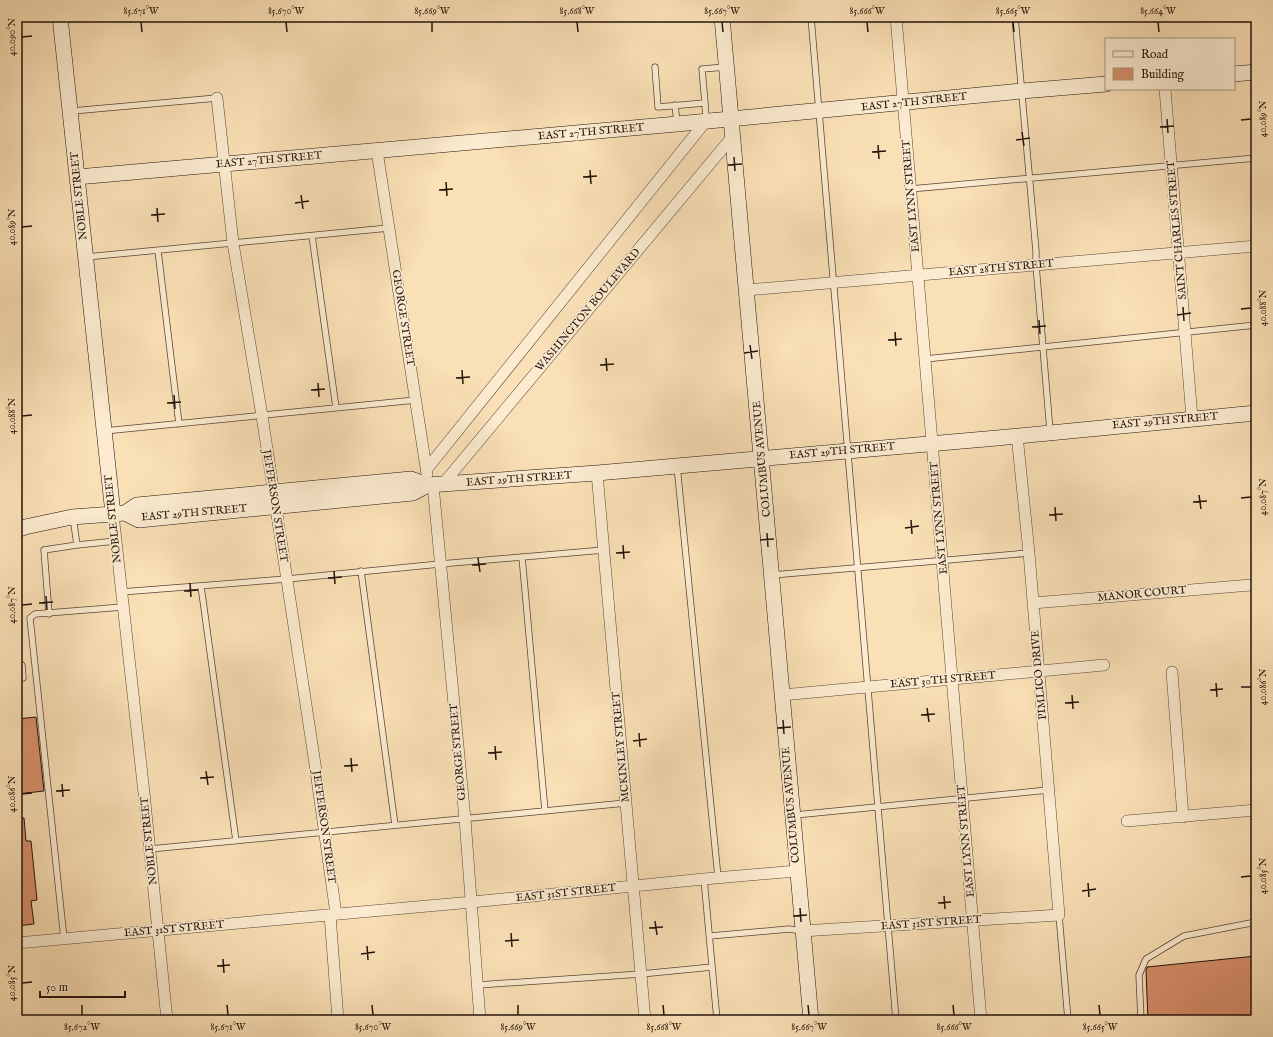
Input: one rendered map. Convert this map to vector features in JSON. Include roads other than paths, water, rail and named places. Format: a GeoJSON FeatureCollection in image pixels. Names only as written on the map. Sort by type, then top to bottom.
{"type":"FeatureCollection","features":[{"type":"Feature","properties":{"kind":"street","name":"NOBLE STREET"},"geometry":{"type":"LineString","coordinates":[[60,17],[104,431],[119,513],[116,541],[167,1020]]}},
{"type":"Feature","properties":{"kind":"street","name":"COLUMBUS AVENUE"},"geometry":{"type":"LineString","coordinates":[[722,17],[811,1020]]}},
{"type":"Feature","properties":{"kind":"street","name":"EAST LYNN STREET"},"geometry":{"type":"LineString","coordinates":[[896,17],[981,1020]]}},
{"type":"Feature","properties":{"kind":"street"},"geometry":{"type":"LineString","coordinates":[[1235,74],[1256,72]]}},
{"type":"Feature","properties":{"kind":"street","name":"EAST 27TH STREET"},"geometry":{"type":"LineString","coordinates":[[77,177],[677,124],[1105,84]]}},
{"type":"Feature","properties":{"kind":"street","name":"SAINT CHARLES STREET"},"geometry":{"type":"LineString","coordinates":[[1165,90],[1192,418]]}},
{"type":"Feature","properties":{"kind":"street","name":"JEFFERSON STREET"},"geometry":{"type":"LineString","coordinates":[[217,98],[233,243],[262,416],[324,832],[333,915],[338,1020]]}},
{"type":"Feature","properties":{"kind":"street"},"geometry":{"type":"LineString","coordinates":[[426,470],[706,121]]}},
{"type":"Feature","properties":{"kind":"street","name":"WASHINGTON BOULEVARD"},"geometry":{"type":"LineString","coordinates":[[435,485],[733,136]]}},
{"type":"Feature","properties":{"kind":"street","name":"GEORGE STREET"},"geometry":{"type":"LineString","coordinates":[[377,151],[426,470],[435,485],[440,564],[465,818],[480,1020]]}},
{"type":"Feature","properties":{"kind":"street","name":"EAST 28TH STREET"},"geometry":{"type":"LineString","coordinates":[[747,290],[1256,246]]}},
{"type":"Feature","properties":{"kind":"street","name":"EAST 29TH STREET"},"geometry":{"type":"LineString","coordinates":[[17,530],[24,527],[72,517],[119,513],[139,520],[274,499],[414,493],[435,485],[677,466],[1256,413]]}},
{"type":"Feature","properties":{"kind":"street","name":"PIMLICO DRIVE"},"geometry":{"type":"LineString","coordinates":[[1017,435],[1029,553],[1059,915]]}},
{"type":"Feature","properties":{"kind":"street","name":"MCKINLEY STREET"},"geometry":{"type":"LineString","coordinates":[[597,473],[645,1020]]}},
{"type":"Feature","properties":{"kind":"street","name":"MANOR COURT"},"geometry":{"type":"LineString","coordinates":[[1033,603],[1252,584]]}},
{"type":"Feature","properties":{"kind":"street","name":"EAST 30TH STREET"},"geometry":{"type":"LineString","coordinates":[[782,695],[1104,665]]}},
{"type":"Feature","properties":{"kind":"street"},"geometry":{"type":"LineString","coordinates":[[1172,672],[1183,816]]}},
{"type":"Feature","properties":{"kind":"street"},"geometry":{"type":"LineString","coordinates":[[1127,821],[1256,810]]}},
{"type":"Feature","properties":{"kind":"street","name":"EAST 31ST STREET"},"geometry":{"type":"LineString","coordinates":[[17,943],[472,902],[704,878],[797,871]]}},
{"type":"Feature","properties":{"kind":"street","name":"EAST 31ST STREET"},"geometry":{"type":"LineString","coordinates":[[802,931],[1059,915]]}},
{"type":"Feature","properties":{"kind":"lane"},"geometry":{"type":"LineString","coordinates":[[811,17],[833,282],[849,450],[867,687],[896,1020]]}},
{"type":"Feature","properties":{"kind":"lane"},"geometry":{"type":"LineString","coordinates":[[1015,17],[1030,178],[1050,432]]}},
{"type":"Feature","properties":{"kind":"lane"},"geometry":{"type":"LineString","coordinates":[[655,66],[658,107],[705,103]]}},
{"type":"Feature","properties":{"kind":"lane"},"geometry":{"type":"LineString","coordinates":[[706,121],[702,69],[726,67]]}},
{"type":"Feature","properties":{"kind":"lane"},"geometry":{"type":"LineString","coordinates":[[70,111],[217,98]]}},
{"type":"Feature","properties":{"kind":"lane"},"geometry":{"type":"LineString","coordinates":[[675,105],[677,124]]}},
{"type":"Feature","properties":{"kind":"lane"},"geometry":{"type":"LineString","coordinates":[[910,190],[1256,158]]}},
{"type":"Feature","properties":{"kind":"lane"},"geometry":{"type":"LineString","coordinates":[[85,258],[389,228]]}},
{"type":"Feature","properties":{"kind":"lane"},"geometry":{"type":"LineString","coordinates":[[312,236],[336,408]]}},
{"type":"Feature","properties":{"kind":"lane"},"geometry":{"type":"LineString","coordinates":[[158,250],[179,424]]}},
{"type":"Feature","properties":{"kind":"lane"},"geometry":{"type":"LineString","coordinates":[[925,359],[1256,325]]}},
{"type":"Feature","properties":{"kind":"lane"},"geometry":{"type":"LineString","coordinates":[[104,431],[416,400]]}},
{"type":"Feature","properties":{"kind":"lane"},"geometry":{"type":"LineString","coordinates":[[677,466],[718,877]]}},
{"type":"Feature","properties":{"kind":"lane"},"geometry":{"type":"LineString","coordinates":[[72,517],[77,545]]}},
{"type":"Feature","properties":{"kind":"lane"},"geometry":{"type":"LineString","coordinates":[[49,614],[44,550],[116,541]]}},
{"type":"Feature","properties":{"kind":"lane"},"geometry":{"type":"LineString","coordinates":[[122,592],[287,579],[361,571],[604,550]]}},
{"type":"Feature","properties":{"kind":"lane"},"geometry":{"type":"LineString","coordinates":[[772,575],[1029,553]]}},
{"type":"Feature","properties":{"kind":"lane"},"geometry":{"type":"LineString","coordinates":[[522,557],[545,811]]}},
{"type":"Feature","properties":{"kind":"lane"},"geometry":{"type":"LineString","coordinates":[[361,571],[395,825]]}},
{"type":"Feature","properties":{"kind":"lane"},"geometry":{"type":"LineString","coordinates":[[201,586],[236,841]]}},
{"type":"Feature","properties":{"kind":"lane"},"geometry":{"type":"LineString","coordinates":[[64,938],[30,618],[35,614],[123,607]]}},
{"type":"Feature","properties":{"kind":"lane"},"geometry":{"type":"LineString","coordinates":[[17,662],[22,665],[24,678]]}},
{"type":"Feature","properties":{"kind":"lane"},"geometry":{"type":"LineString","coordinates":[[792,816],[878,806],[1048,790]]}},
{"type":"Feature","properties":{"kind":"lane"},"geometry":{"type":"LineString","coordinates":[[150,849],[626,803]]}},
{"type":"Feature","properties":{"kind":"lane"},"geometry":{"type":"LineString","coordinates":[[704,878],[717,1020]]}},
{"type":"Feature","properties":{"kind":"lane"},"geometry":{"type":"LineString","coordinates":[[1059,915],[1068,1020]]}},
{"type":"Feature","properties":{"kind":"lane"},"geometry":{"type":"LineString","coordinates":[[1141,1020],[1139,975],[1146,959],[1184,936],[1256,922]]}},
{"type":"Feature","properties":{"kind":"lane"},"geometry":{"type":"LineString","coordinates":[[710,936],[789,929],[802,931]]}},
{"type":"Feature","properties":{"kind":"lane"},"geometry":{"type":"LineString","coordinates":[[478,985],[641,974],[712,967]]}}]}
